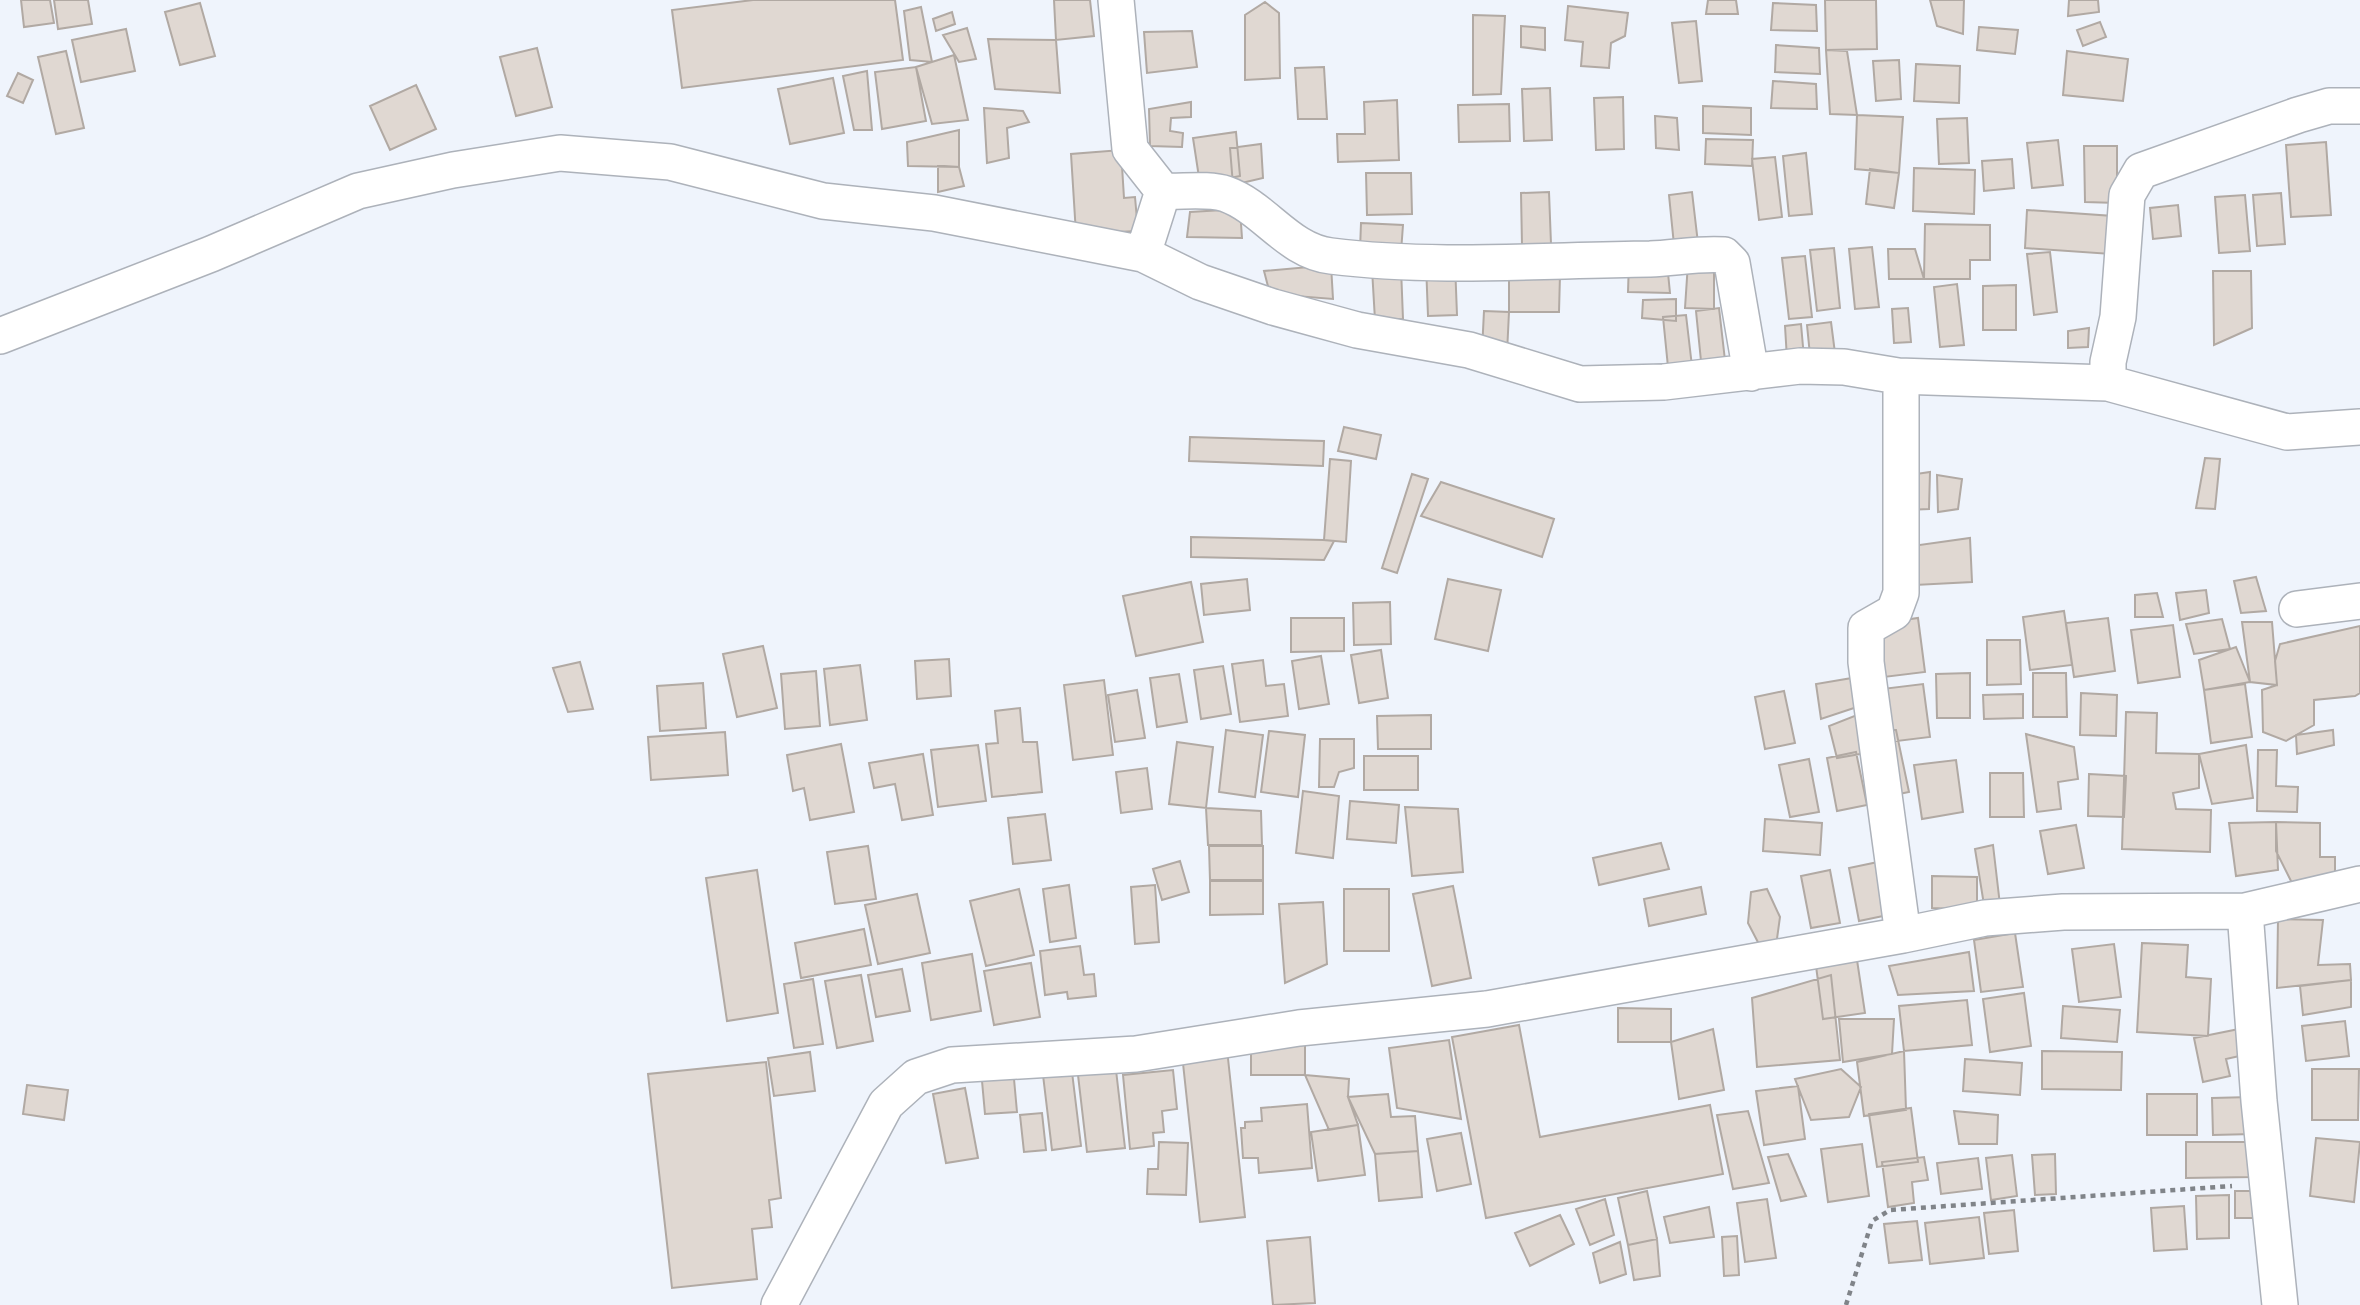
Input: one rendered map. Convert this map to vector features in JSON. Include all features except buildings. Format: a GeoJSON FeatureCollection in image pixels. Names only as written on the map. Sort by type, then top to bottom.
{"type":"FeatureCollection","features":[{"type":"Feature","properties":{"kind":"street"},"geometry":{"type":"LineString","coordinates":[[1116,0],[1130,149],[1163,191],[1224,193],[1252,208],[1298,244],[1326,256],[1383,261],[1724,255],[1734,271],[1751,373]]}},
{"type":"Feature","properties":{"kind":"street"},"geometry":{"type":"LineString","coordinates":[[2108,383],[2108,362],[2119,317],[2127,195],[2141,171],[2319,109],[2360,106]]}},
{"type":"Feature","properties":{"kind":"street"},"geometry":{"type":"LineString","coordinates":[[0,336],[211,254],[358,191],[453,170],[560,153],[670,162],[823,201],[934,213],[1143,254],[1200,282],[1273,307],[1357,330],[1469,350],[1580,384],[1664,382],[1800,366],[1844,368],[1898,376],[2108,383],[2287,432],[2360,427]]}},
{"type":"Feature","properties":{"kind":"street"},"geometry":{"type":"LineString","coordinates":[[1143,254],[1163,191]]}},
{"type":"Feature","properties":{"kind":"street"},"geometry":{"type":"LineString","coordinates":[[1898,376],[1901,389],[1901,593],[1894,612],[1866,628],[1866,662],[1903,936]]}},
{"type":"Feature","properties":{"kind":"street"},"geometry":{"type":"LineString","coordinates":[[2297,609],[2360,601]]}},
{"type":"Feature","properties":{"kind":"street"},"geometry":{"type":"LineString","coordinates":[[779,1305],[886,1104],[916,1077],[951,1065],[1136,1054],[1299,1028],[1488,1009],[1903,936],[1985,918],[2050,913],[2245,911],[2360,884]]}},
{"type":"Feature","properties":{"kind":"street"},"geometry":{"type":"LineString","coordinates":[[2245,911],[2280,1305]]}},
{"type":"Feature","properties":{"kind":"path"},"geometry":{"type":"LineString","coordinates":[[1846,1305],[1872,1221],[1879,1214],[1890,1210],[2268,1183]]}}]}
